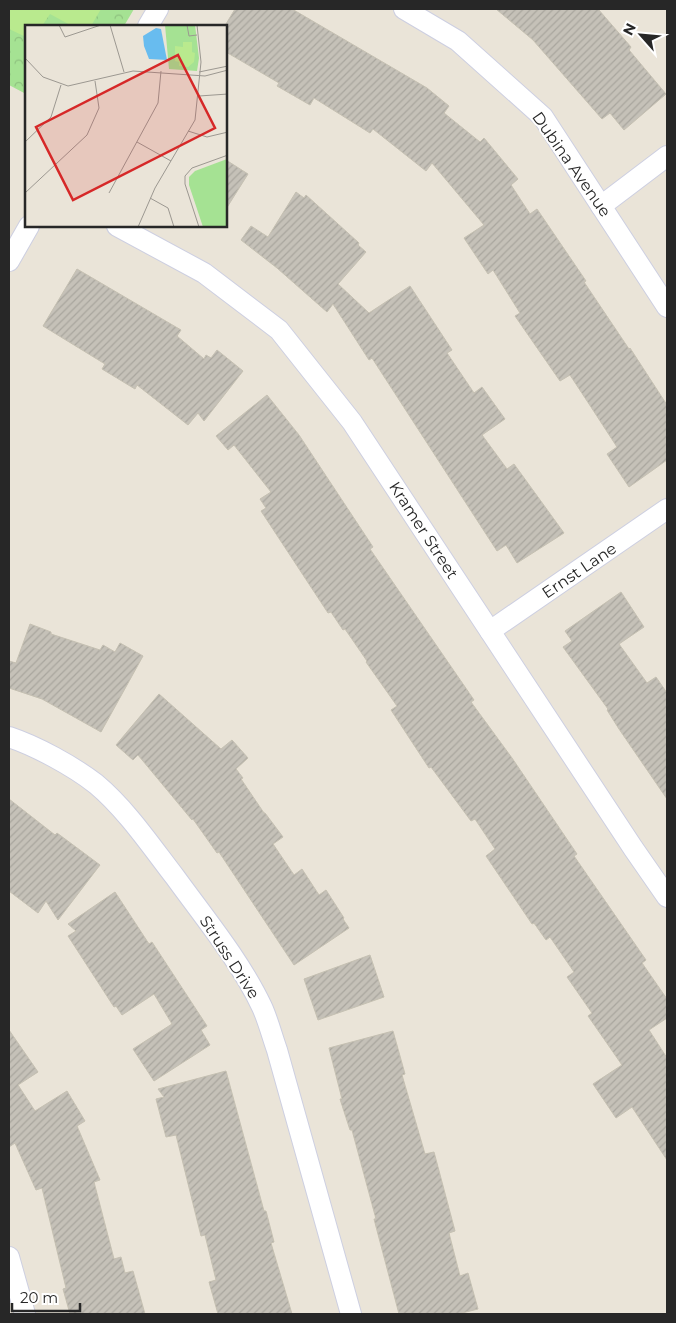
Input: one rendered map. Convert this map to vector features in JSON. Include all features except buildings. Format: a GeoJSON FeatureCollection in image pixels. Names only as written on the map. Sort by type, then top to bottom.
{"type":"FeatureCollection","features":[{"type":"Feature","properties":{"kind":"street"},"geometry":{"type":"LineString","coordinates":[[149,25],[158,9]]}},
{"type":"Feature","properties":{"kind":"street","name":"Dubina Avenue"},"geometry":{"type":"LineString","coordinates":[[404,9],[458,41],[543,117],[667,307]]}},
{"type":"Feature","properties":{"kind":"street"},"geometry":{"type":"LineString","coordinates":[[601,206],[667,156]]}},
{"type":"Feature","properties":{"kind":"street"},"geometry":{"type":"LineString","coordinates":[[9,261],[29,228]]}},
{"type":"Feature","properties":{"kind":"street","name":"Kramer Street"},"geometry":{"type":"LineString","coordinates":[[121,228],[204,273],[279,330],[352,422],[667,897]]}},
{"type":"Feature","properties":{"kind":"street","name":"Ernst Lane"},"geometry":{"type":"LineString","coordinates":[[490,631],[667,510]]}},
{"type":"Feature","properties":{"kind":"street","name":"Struss Drive"},"geometry":{"type":"LineString","coordinates":[[9,737],[26,743],[62,762],[96,784],[138,827],[247,979],[262,1007],[277,1050],[351,1314]]}},
{"type":"Feature","properties":{"kind":"street"},"geometry":{"type":"LineString","coordinates":[[9,1257],[25,1314]]}},
{"type":"Feature","properties":{"kind":"green space"},"geometry":{"type":"Polygon","coordinates":[[[9,9],[134,9],[125,25],[25,25],[25,93],[9,85],[9,9]]]}},
{"type":"Feature","properties":{"kind":"green space"},"geometry":{"type":"Polygon","coordinates":[[[9,9],[101,9],[92,25],[70,25],[50,14],[43,25],[25,25],[25,37],[9,29],[9,9]]]}}]}
